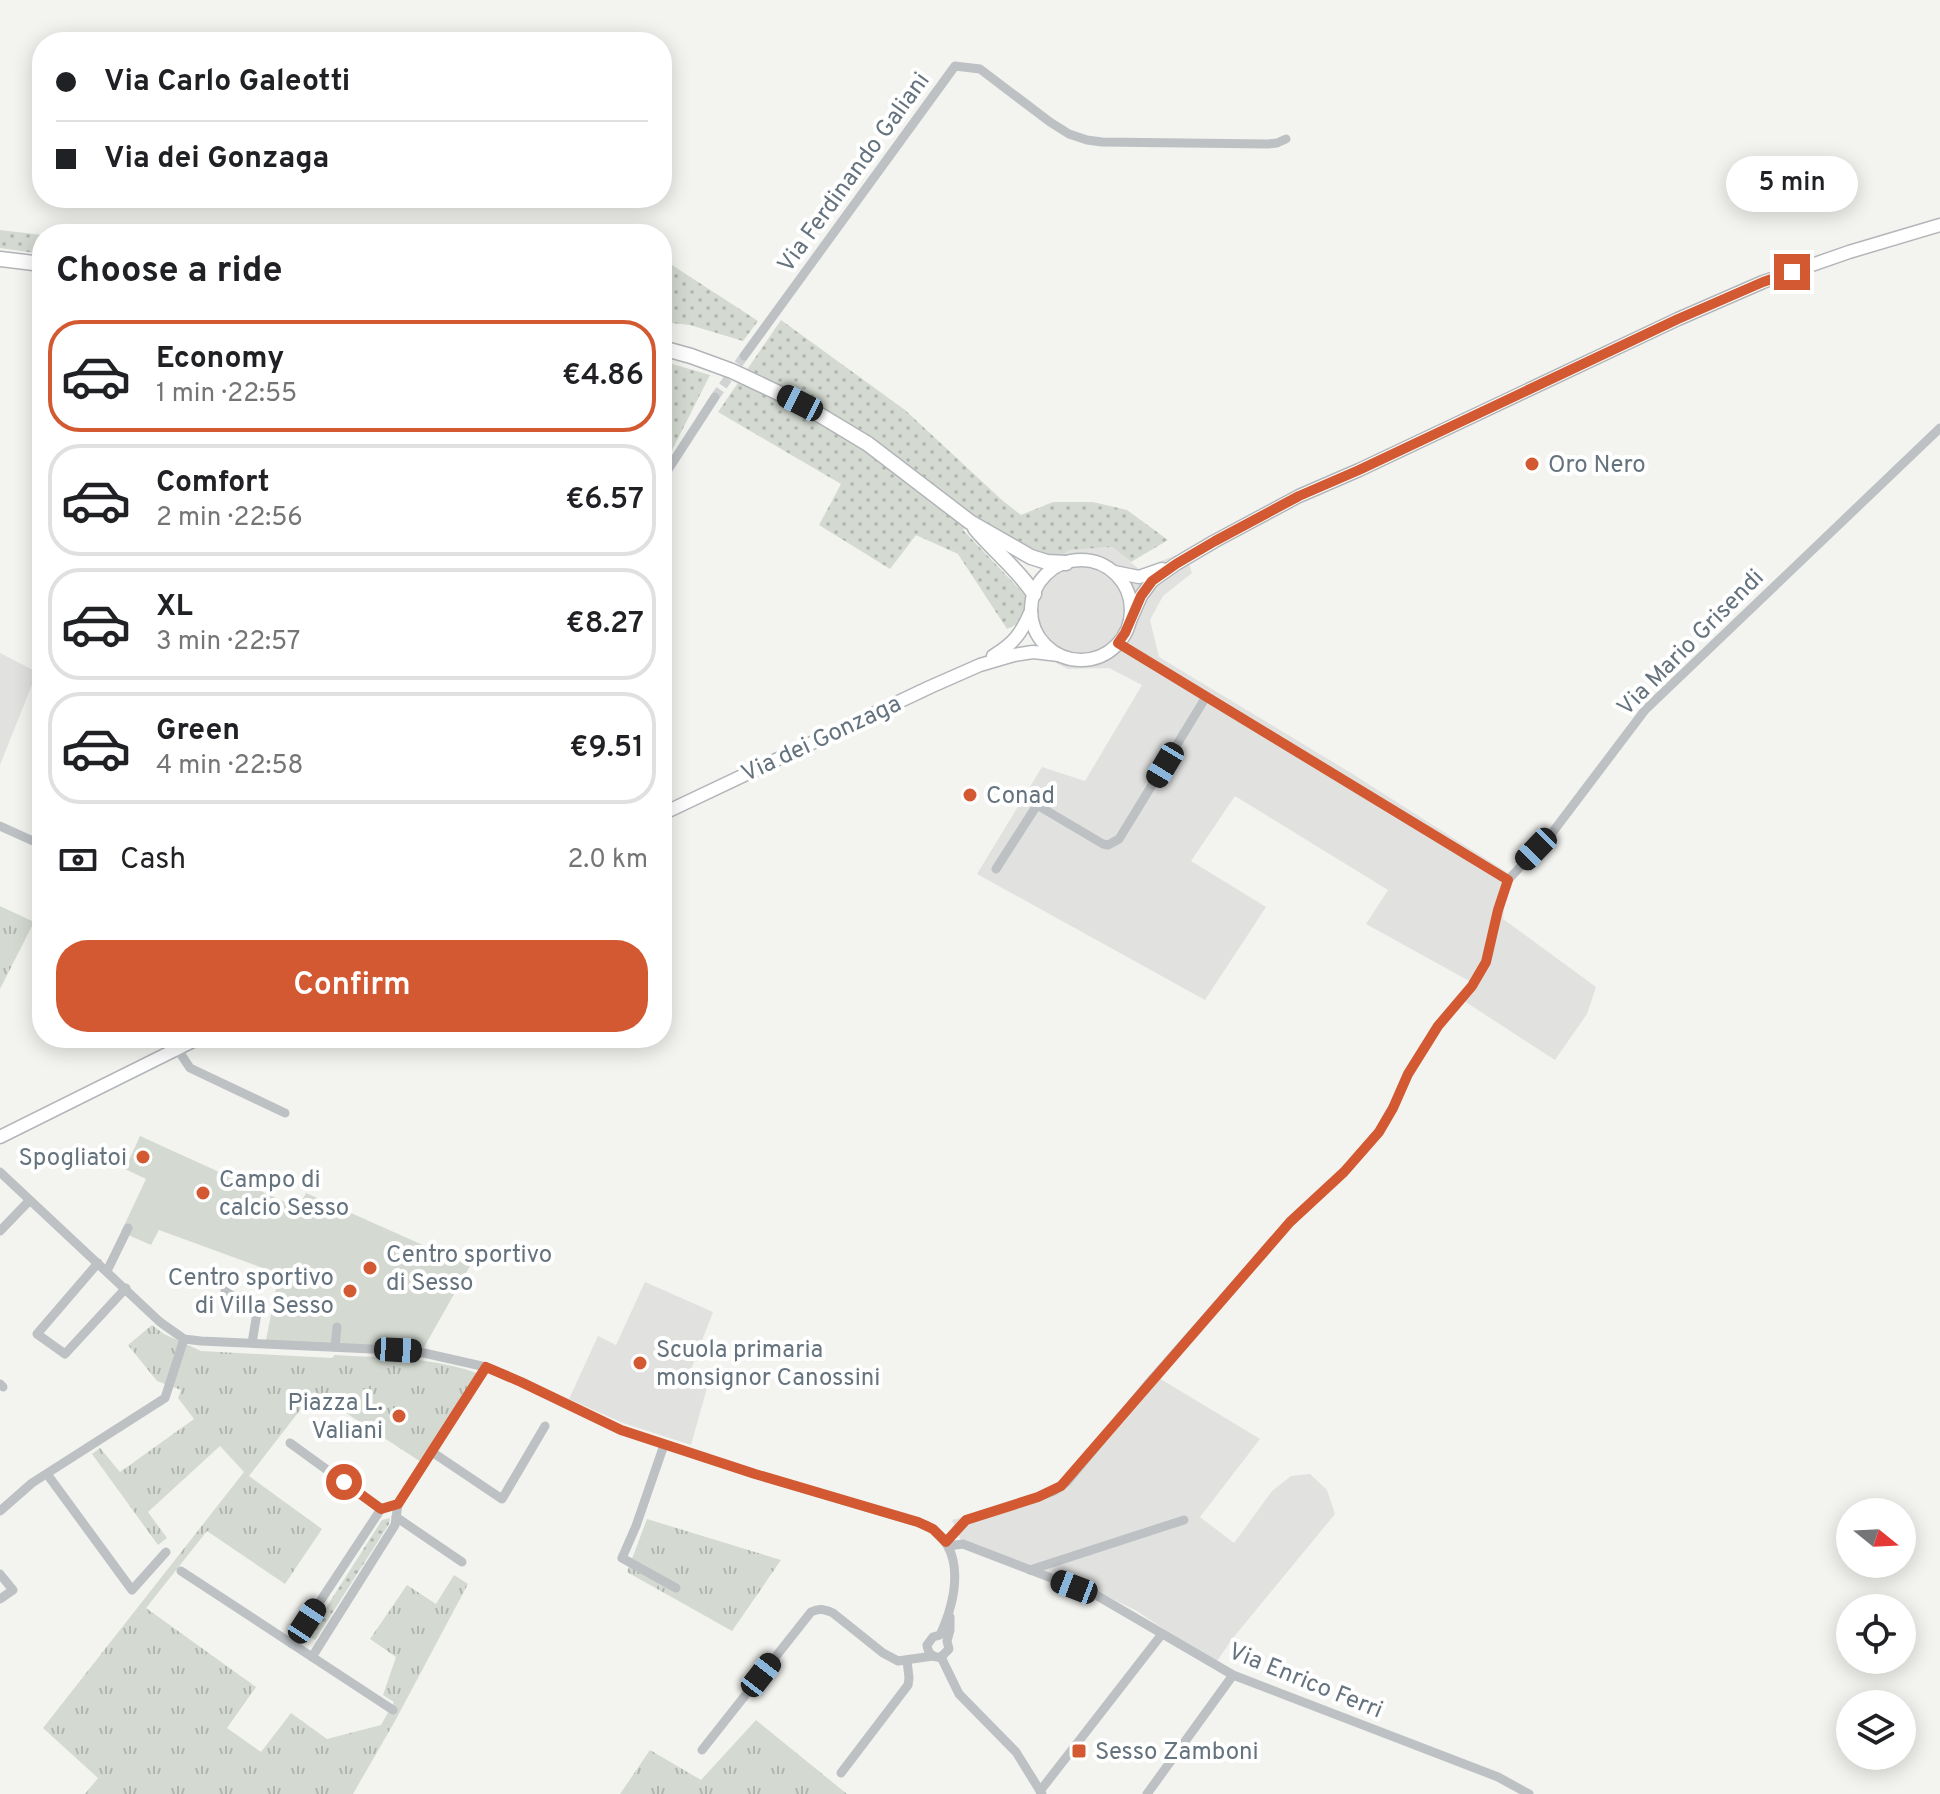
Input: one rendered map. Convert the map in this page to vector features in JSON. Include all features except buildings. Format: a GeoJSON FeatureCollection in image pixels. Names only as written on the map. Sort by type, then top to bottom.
{"type":"FeatureCollection","features":[{"type":"Feature","properties":{"kind":"highway"},"geometry":{"type":"LineString","coordinates":[[0,259],[32,263]]}},
{"type":"Feature","properties":{"kind":"highway"},"geometry":{"type":"LineString","coordinates":[[672,351],[732,371],[800,403],[868,444],[970,522],[1031,557],[1066,563]]}},
{"type":"Feature","properties":{"kind":"highway"},"geometry":{"type":"LineString","coordinates":[[970,522],[1018,572],[1034,594]]}},
{"type":"Feature","properties":{"kind":"main road"},"geometry":{"type":"LineString","coordinates":[[1176,564],[1139,577],[1113,572],[1091,561],[1066,563],[1046,574],[1037,586],[1031,611],[1033,625],[1048,648],[1059,655],[1074,660],[1106,654],[1125,633],[1141,596],[1152,581],[1176,564],[1299,496],[1763,282],[1940,225]]}},
{"type":"Feature","properties":{"kind":"main road"},"geometry":{"type":"LineString","coordinates":[[1113,572],[1128,594],[1130,621]]}},
{"type":"Feature","properties":{"kind":"main road","name":"Via dei Gonzaga"},"geometry":{"type":"LineString","coordinates":[[980,665],[1009,646],[1021,633],[1031,611]]}},
{"type":"Feature","properties":{"kind":"main road","name":"Via dei Gonzaga"},"geometry":{"type":"LineString","coordinates":[[672,809],[980,665],[1033,652],[1059,655]]}},
{"type":"Feature","properties":{"kind":"main road"},"geometry":{"type":"LineString","coordinates":[[0,1137],[165,1048]]}},
{"type":"Feature","properties":{"kind":"street","name":"Via Ferdinando Galiani"},"geometry":{"type":"LineString","coordinates":[[744,356],[955,66],[980,69],[1050,122],[1069,134],[1087,140],[1268,144],[1286,139]]}},
{"type":"Feature","properties":{"kind":"street"},"geometry":{"type":"LineString","coordinates":[[672,464],[715,397]]}},
{"type":"Feature","properties":{"kind":"street","name":"Via Mario Grisendi"},"geometry":{"type":"LineString","coordinates":[[947,1544],[966,1520],[1054,1491],[1067,1482],[1147,1385],[1290,1222],[1344,1172],[1379,1132],[1408,1074],[1438,1026],[1472,986],[1486,962],[1508,880],[1552,833],[1645,710],[1940,428]]}},
{"type":"Feature","properties":{"kind":"street"},"geometry":{"type":"LineString","coordinates":[[1118,643],[1508,880]]}},
{"type":"Feature","properties":{"kind":"street"},"geometry":{"type":"LineString","coordinates":[[996,869],[1037,805],[1103,844],[1108,845],[1119,839],[1206,697]]}},
{"type":"Feature","properties":{"kind":"street"},"geometry":{"type":"LineString","coordinates":[[0,826],[32,840]]}},
{"type":"Feature","properties":{"kind":"street"},"geometry":{"type":"LineString","coordinates":[[177,1048],[190,1068],[285,1113]]}},
{"type":"Feature","properties":{"kind":"street"},"geometry":{"type":"LineString","coordinates":[[0,1172],[160,1322],[184,1339],[165,1398],[32,1483],[0,1511]]}},
{"type":"Feature","properties":{"kind":"street"},"geometry":{"type":"LineString","coordinates":[[0,1231],[29,1201]]}},
{"type":"Feature","properties":{"kind":"street"},"geometry":{"type":"LineString","coordinates":[[107,1271],[128,1228]]}},
{"type":"Feature","properties":{"kind":"street"},"geometry":{"type":"LineString","coordinates":[[98,1263],[37,1334],[65,1354],[126,1288]]}},
{"type":"Feature","properties":{"kind":"street"},"geometry":{"type":"LineString","coordinates":[[225,1291],[257,1313],[252,1343]]}},
{"type":"Feature","properties":{"kind":"street"},"geometry":{"type":"LineString","coordinates":[[335,1347],[337,1327]]}},
{"type":"Feature","properties":{"kind":"street","name":"Via Enrico Ferri"},"geometry":{"type":"LineString","coordinates":[[184,1339],[415,1351],[486,1367],[597,1420],[664,1445],[918,1522],[933,1529],[947,1544],[963,1544],[1096,1595],[1233,1675],[1498,1777],[1529,1794]]}},
{"type":"Feature","properties":{"kind":"street"},"geometry":{"type":"LineString","coordinates":[[312,1657],[395,1525],[398,1504],[486,1367]]}},
{"type":"Feature","properties":{"kind":"street"},"geometry":{"type":"LineString","coordinates":[[432,1452],[502,1499],[545,1426]]}},
{"type":"Feature","properties":{"kind":"street"},"geometry":{"type":"LineString","coordinates":[[290,1443],[381,1509]]}},
{"type":"Feature","properties":{"kind":"street"},"geometry":{"type":"LineString","coordinates":[[664,1445],[622,1558],[676,1588]]}},
{"type":"Feature","properties":{"kind":"street"},"geometry":{"type":"LineString","coordinates":[[47,1474],[132,1590],[166,1552]]}},
{"type":"Feature","properties":{"kind":"street"},"geometry":{"type":"LineString","coordinates":[[292,1644],[381,1509],[398,1504]]}},
{"type":"Feature","properties":{"kind":"street"},"geometry":{"type":"LineString","coordinates":[[396,1517],[462,1562]]}},
{"type":"Feature","properties":{"kind":"street"},"geometry":{"type":"LineString","coordinates":[[1030,1570],[1184,1520]]}},
{"type":"Feature","properties":{"kind":"street"},"geometry":{"type":"LineString","coordinates":[[702,1750],[811,1612],[825,1609],[833,1613],[883,1653],[898,1661],[937,1653],[949,1645],[944,1638],[954,1596],[954,1571],[947,1544]]}},
{"type":"Feature","properties":{"kind":"street"},"geometry":{"type":"LineString","coordinates":[[181,1571],[393,1710]]}},
{"type":"Feature","properties":{"kind":"street"},"geometry":{"type":"LineString","coordinates":[[0,1574],[13,1590],[0,1599]]}},
{"type":"Feature","properties":{"kind":"street"},"geometry":{"type":"LineString","coordinates":[[944,1638],[930,1639],[959,1694],[1016,1752],[1041,1792],[1162,1634]]}},
{"type":"Feature","properties":{"kind":"street"},"geometry":{"type":"LineString","coordinates":[[841,1773],[908,1685],[909,1659]]}},
{"type":"Feature","properties":{"kind":"street"},"geometry":{"type":"LineString","coordinates":[[1147,1794],[1233,1675]]}},
{"type":"Feature","properties":{"kind":"shaded area"},"geometry":{"type":"Polygon","coordinates":[[[1112,547],[1139,569],[1185,552],[1192,573],[1163,596],[1150,620],[1159,657],[1513,876],[1503,919],[1596,987],[1587,1014],[1555,1060],[1461,999],[1471,982],[1366,924],[1388,890],[1235,796],[1191,861],[1266,907],[1205,1000],[977,874],[1042,767],[1085,781],[1142,685],[1109,668],[1068,669],[1044,657],[1021,622],[1038,572],[1070,550],[1112,547]]]}},
{"type":"Feature","properties":{"kind":"shaded area"},"geometry":{"type":"Polygon","coordinates":[[[0,653],[32,669],[32,685],[0,765],[0,653]]]}},
{"type":"Feature","properties":{"kind":"shaded area","name":"Scuola primaria monsignor Canossini"},"geometry":{"type":"Polygon","coordinates":[[[645,1282],[713,1312],[687,1380],[707,1388],[691,1445],[623,1423],[569,1399],[598,1336],[616,1345],[645,1282]]]}},
{"type":"Feature","properties":{"kind":"shaded area"},"geometry":{"type":"Polygon","coordinates":[[[1159,1378],[1260,1439],[1200,1517],[1234,1543],[1272,1491],[1291,1476],[1310,1474],[1327,1490],[1335,1514],[1217,1661],[1137,1611],[1080,1583],[960,1539],[952,1520],[1029,1498],[1074,1478],[1159,1378]]]}},
{"type":"Feature","properties":{"kind":"green space"},"geometry":{"type":"Polygon","coordinates":[[[0,230],[32,234],[32,253],[0,248],[0,230]]]}},
{"type":"Feature","properties":{"kind":"green space"},"geometry":{"type":"Polygon","coordinates":[[[672,265],[758,321],[743,341],[690,325],[672,323],[672,265]]]}},
{"type":"Feature","properties":{"kind":"green space"},"geometry":{"type":"Polygon","coordinates":[[[781,320],[905,410],[1021,515],[1053,502],[1093,502],[1127,510],[1168,540],[1131,562],[1112,547],[1070,550],[1058,558],[1033,550],[976,516],[963,530],[1029,599],[1021,622],[1007,629],[958,554],[916,535],[890,569],[819,525],[841,484],[718,412],[781,320]]]}},
{"type":"Feature","properties":{"kind":"green space"},"geometry":{"type":"Polygon","coordinates":[[[672,364],[710,375],[672,450],[672,364]]]}},
{"type":"Feature","properties":{"kind":"green space"},"geometry":{"type":"Polygon","coordinates":[[[0,906],[32,921],[32,926],[0,989],[0,906]]]}},
{"type":"Feature","properties":{"kind":"green space","name":"Centro sportivo di Sesso"},"geometry":{"type":"Polygon","coordinates":[[[140,1136],[298,1208],[306,1193],[470,1266],[423,1349],[266,1340],[279,1274],[159,1230],[151,1245],[121,1232],[146,1179],[125,1169],[140,1136]]]}},
{"type":"Feature","properties":{"kind":"green space"},"geometry":{"type":"Polygon","coordinates":[[[152,1325],[201,1351],[410,1359],[481,1375],[424,1464],[314,1392],[249,1476],[322,1529],[285,1584],[207,1531],[146,1608],[256,1687],[227,1728],[261,1752],[291,1713],[327,1739],[381,1725],[394,1702],[383,1695],[396,1657],[370,1639],[407,1585],[436,1604],[454,1575],[468,1584],[353,1794],[85,1794],[98,1778],[43,1728],[244,1472],[220,1446],[148,1512],[167,1538],[158,1545],[92,1454],[100,1448],[120,1472],[194,1419],[178,1398],[181,1390],[157,1381],[128,1345],[152,1325]]]}},
{"type":"Feature","properties":{"kind":"green space"},"geometry":{"type":"Polygon","coordinates":[[[390,1518],[315,1640],[308,1636],[382,1520],[390,1518]]]}},
{"type":"Feature","properties":{"kind":"green space"},"geometry":{"type":"Polygon","coordinates":[[[647,1519],[781,1560],[732,1631],[627,1572],[647,1519]]]}},
{"type":"Feature","properties":{"kind":"green space"},"geometry":{"type":"Polygon","coordinates":[[[756,1720],[847,1794],[620,1794],[650,1750],[701,1780],[756,1720]]]}},
{"type":"Feature","properties":{"kind":"tunnel"},"geometry":{"type":"LineString","coordinates":[[715,397],[744,356]]}},
{"type":"Feature","properties":{"kind":"place","name":"Oro Nero"},"geometry":{"type":"Point","coordinates":[1532,464]}},
{"type":"Feature","properties":{"kind":"place","name":"Conad"},"geometry":{"type":"Point","coordinates":[970,795]}},
{"type":"Feature","properties":{"kind":"place","name":"Spogliatoi"},"geometry":{"type":"Point","coordinates":[143,1157]}},
{"type":"Feature","properties":{"kind":"place","name":"Campo di calcio Sesso"},"geometry":{"type":"Point","coordinates":[203,1193]}},
{"type":"Feature","properties":{"kind":"place","name":"Centro sportivo di Sesso"},"geometry":{"type":"Point","coordinates":[370,1268]}},
{"type":"Feature","properties":{"kind":"place","name":"Centro sportivo di Villa Sesso"},"geometry":{"type":"Point","coordinates":[350,1291]}},
{"type":"Feature","properties":{"kind":"place","name":"Scuola primaria monsignor Canossini"},"geometry":{"type":"Point","coordinates":[640,1363]}},
{"type":"Feature","properties":{"kind":"place","name":"Piazza L. Valiani"},"geometry":{"type":"Point","coordinates":[399,1416]}},
{"type":"Feature","properties":{"kind":"place","name":"Sesso Zamboni"},"geometry":{"type":"Point","coordinates":[1079,1751]}},
{"type":"Feature","properties":{"kind":"route"},"geometry":{"type":"LineString","coordinates":[[344,1482],[381,1509],[398,1504],[486,1367],[621,1430],[918,1522],[933,1529],[946,1542],[966,1520],[1054,1491],[1067,1482],[1147,1385],[1290,1222],[1344,1172],[1379,1132],[1408,1074],[1438,1026],[1472,986],[1486,962],[1508,880],[1118,643],[1141,596],[1152,581],[1176,564],[1299,496],[1678,319],[1792,272]]}}]}
